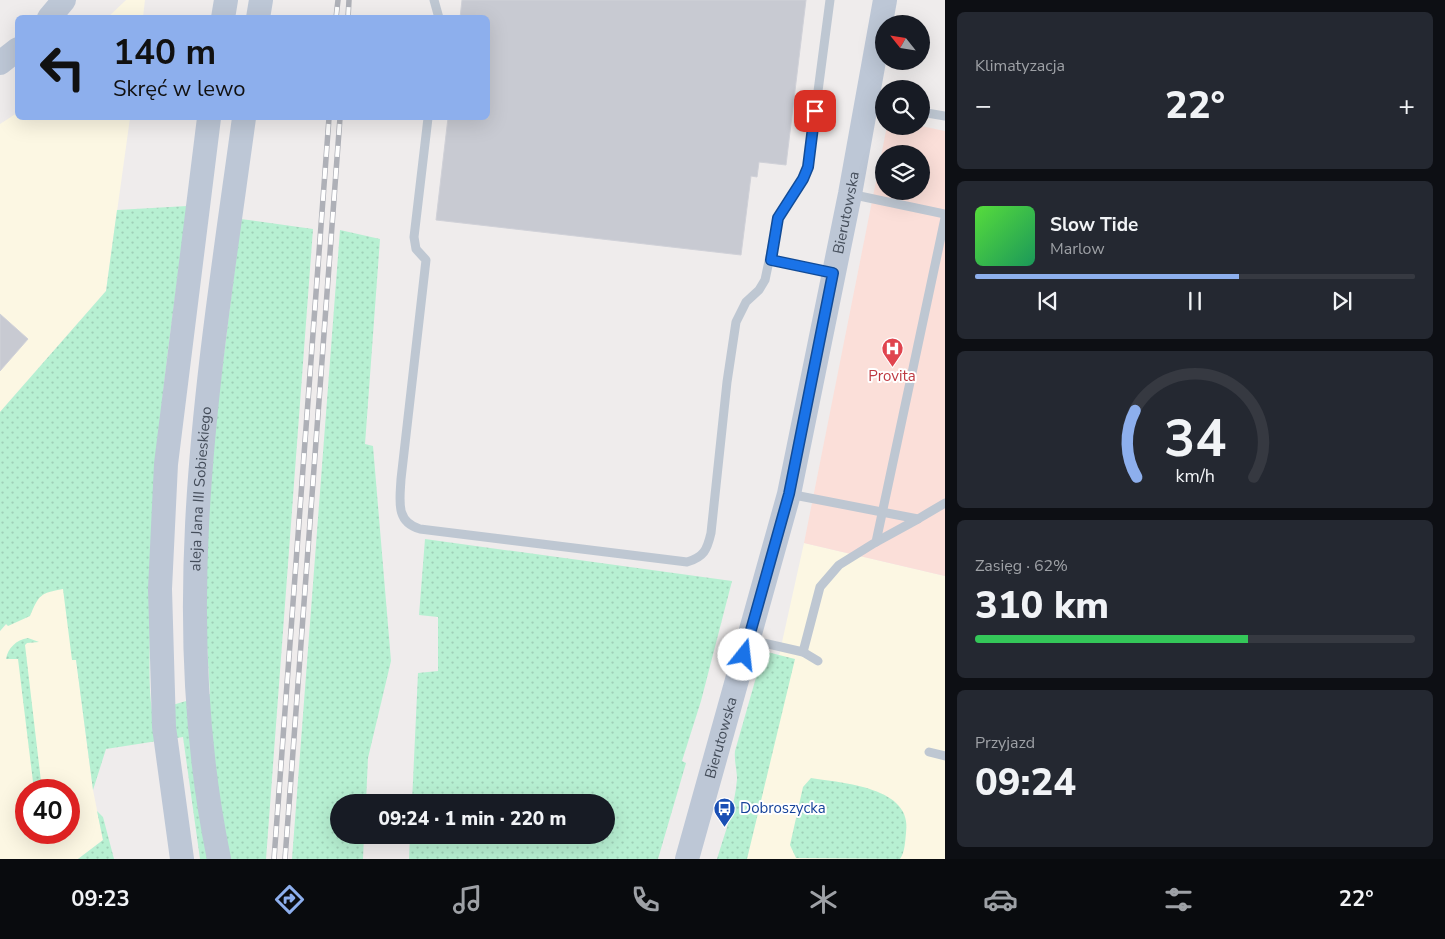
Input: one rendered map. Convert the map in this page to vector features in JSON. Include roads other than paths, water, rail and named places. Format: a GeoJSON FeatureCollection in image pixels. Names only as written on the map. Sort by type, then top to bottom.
{"type":"FeatureCollection","features":[{"type":"Feature","properties":{"kind":"main road"},"geometry":{"type":"LineString","coordinates":[[51,15],[64,0]]}},
{"type":"Feature","properties":{"kind":"main road"},"geometry":{"type":"LineString","coordinates":[[224,15],[226,0]]}},
{"type":"Feature","properties":{"kind":"main road"},"geometry":{"type":"LineString","coordinates":[[258,15],[261,0]]}},
{"type":"Feature","properties":{"kind":"main road","name":"Bierutowska"},"geometry":{"type":"LineString","coordinates":[[878,80],[886,0]]}},
{"type":"Feature","properties":{"kind":"main road"},"geometry":{"type":"LineString","coordinates":[[0,63],[15,51]]}},
{"type":"Feature","properties":{"kind":"main road","name":"Bierutowska"},"geometry":{"type":"LineString","coordinates":[[687,859],[789,494],[850,194],[875,106]]}},
{"type":"Feature","properties":{"kind":"main road"},"geometry":{"type":"LineString","coordinates":[[182,859],[171,792],[163,708],[160,589],[166,464],[210,120]]}},
{"type":"Feature","properties":{"kind":"main road","name":"aleja Jana III Sobieskiego"},"geometry":{"type":"LineString","coordinates":[[218,859],[202,751],[197,698],[193,590],[198,475],[211,361],[244,120]]}},
{"type":"Feature","properties":{"kind":"lane"},"geometry":{"type":"LineString","coordinates":[[434,0],[438,15]]}},
{"type":"Feature","properties":{"kind":"lane"},"geometry":{"type":"LineString","coordinates":[[428,120],[414,237],[416,249],[426,260],[399,502],[403,519],[408,526],[687,562],[698,558],[707,548],[712,533],[727,382],[736,322],[746,302],[762,286],[771,260],[778,218],[803,179],[808,167],[830,0]]}},
{"type":"Feature","properties":{"kind":"lane"},"geometry":{"type":"LineString","coordinates":[[930,114],[945,116]]}},
{"type":"Feature","properties":{"kind":"lane"},"geometry":{"type":"LineString","coordinates":[[850,194],[945,214]]}},
{"type":"Feature","properties":{"kind":"lane"},"geometry":{"type":"LineString","coordinates":[[876,542],[945,218]]}},
{"type":"Feature","properties":{"kind":"lane"},"geometry":{"type":"LineString","coordinates":[[771,260],[833,273]]}},
{"type":"Feature","properties":{"kind":"lane"},"geometry":{"type":"LineString","coordinates":[[789,494],[918,519]]}},
{"type":"Feature","properties":{"kind":"lane"},"geometry":{"type":"LineString","coordinates":[[803,652],[820,587],[839,565],[945,503]]}},
{"type":"Feature","properties":{"kind":"lane"},"geometry":{"type":"LineString","coordinates":[[749,639],[803,652],[818,661]]}},
{"type":"Feature","properties":{"kind":"lane"},"geometry":{"type":"LineString","coordinates":[[929,752],[945,756]]}},
{"type":"Feature","properties":{"kind":"railway"},"geometry":{"type":"LineString","coordinates":[[336,15],[338,0]]}},
{"type":"Feature","properties":{"kind":"railway"},"geometry":{"type":"LineString","coordinates":[[348,15],[349,0]]}},
{"type":"Feature","properties":{"kind":"railway"},"geometry":{"type":"LineString","coordinates":[[274,859],[329,120]]}},
{"type":"Feature","properties":{"kind":"railway"},"geometry":{"type":"LineString","coordinates":[[285,859],[340,120]]}},
{"type":"Feature","properties":{"kind":"place","name":"Provita"},"geometry":{"type":"Point","coordinates":[892,367]}},
{"type":"Feature","properties":{"kind":"place","name":"Dobroszycka"},"geometry":{"type":"Point","coordinates":[724,827]}}]}
